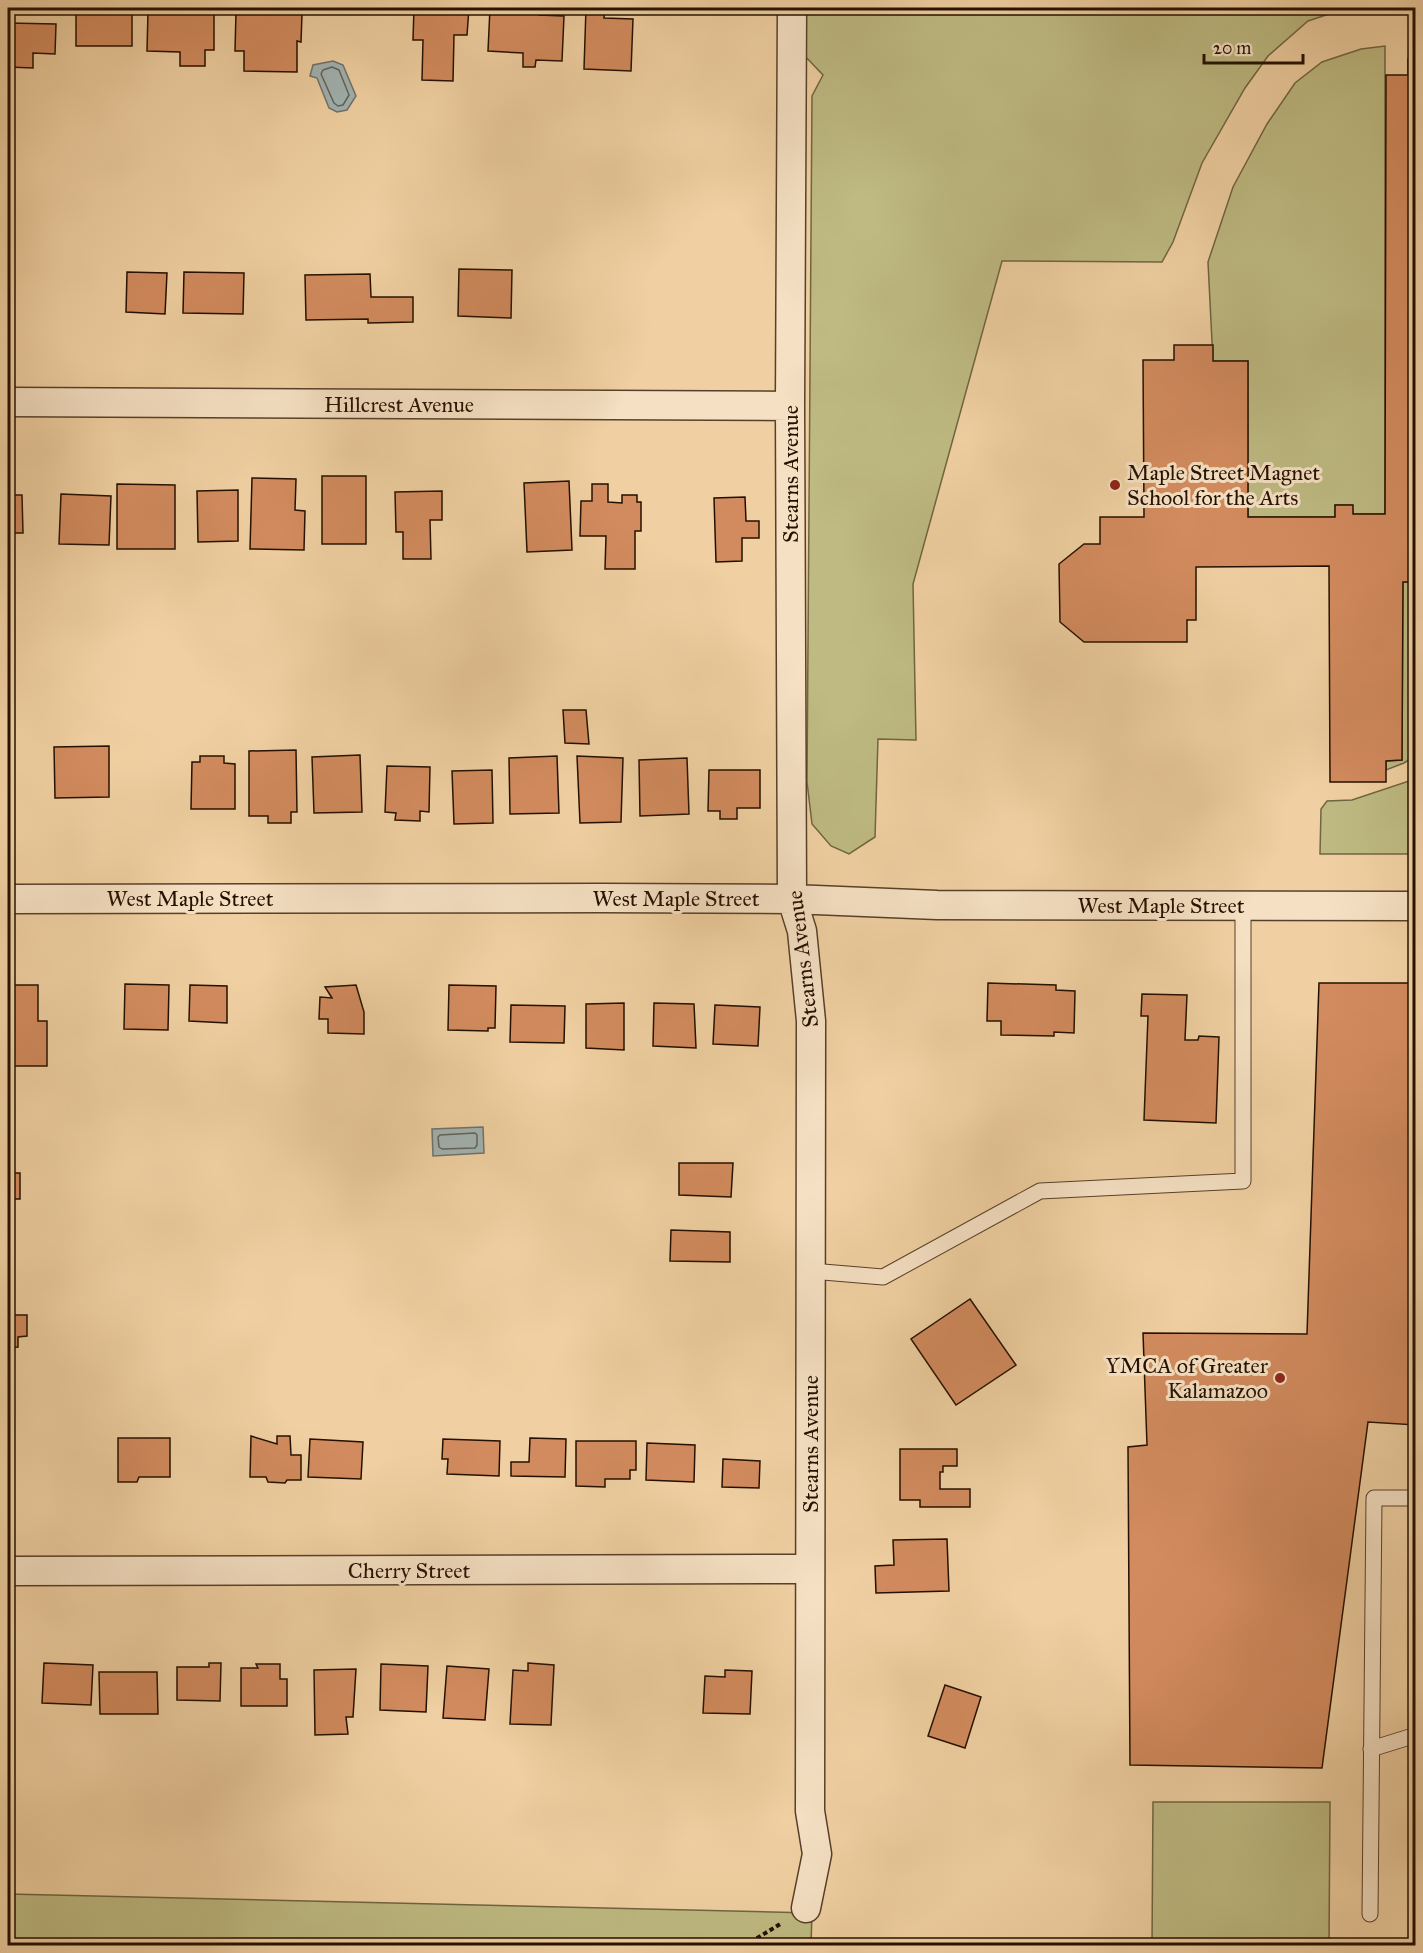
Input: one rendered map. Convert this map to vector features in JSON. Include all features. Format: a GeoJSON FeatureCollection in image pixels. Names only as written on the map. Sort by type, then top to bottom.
{"type":"FeatureCollection","features":[{"type":"Feature","properties":{"kind":"street","name":"Stearns Avenue"},"geometry":{"type":"LineString","coordinates":[[792,8],[790,406],[792,899],[802,931],[811,1022],[810,1811],[817,1854],[806,1908]]}},
{"type":"Feature","properties":{"kind":"street","name":"Hillcrest Avenue"},"geometry":{"type":"LineString","coordinates":[[8,402],[790,406]]}},
{"type":"Feature","properties":{"kind":"street","name":"West Maple Street"},"geometry":{"type":"LineString","coordinates":[[8,899],[792,899],[937,905],[1416,906]]}},
{"type":"Feature","properties":{"kind":"street","name":"Cherry Street"},"geometry":{"type":"LineString","coordinates":[[8,1571],[810,1569]]}},
{"type":"Feature","properties":{"kind":"lane"},"geometry":{"type":"LineString","coordinates":[[811,1271],[883,1277],[1040,1191],[1243,1181],[1243,905]]}},
{"type":"Feature","properties":{"kind":"lane"},"geometry":{"type":"LineString","coordinates":[[1370,1914],[1374,1498],[1416,1498]]}},
{"type":"Feature","properties":{"kind":"lane"},"geometry":{"type":"LineString","coordinates":[[1371,1749],[1416,1735]]}},
{"type":"Feature","properties":{"kind":"path"},"geometry":{"type":"LineString","coordinates":[[744,1946],[806,1908]]}},
{"type":"Feature","properties":{"kind":"shaded area"},"geometry":{"type":"Polygon","coordinates":[[[810,8],[1347,8],[1308,21],[1268,56],[1245,88],[1202,163],[1173,242],[1162,262],[1002,261],[913,584],[916,740],[878,739],[875,837],[849,854],[831,846],[812,824],[807,782],[812,96],[823,75],[802,53],[805,12],[810,8]]]}},
{"type":"Feature","properties":{"kind":"shaded area"},"geometry":{"type":"Polygon","coordinates":[[[1385,46],[1385,514],[1353,514],[1352,505],[1335,505],[1335,517],[1248,517],[1248,361],[1213,361],[1208,262],[1233,187],[1267,124],[1295,83],[1322,62],[1361,49],[1385,46]]]}},
{"type":"Feature","properties":{"kind":"shaded area"},"geometry":{"type":"Polygon","coordinates":[[[1403,582],[1415,582],[1416,626],[1413,645],[1416,654],[1415,756],[1386,770],[1386,761],[1402,760],[1403,582]]]}},
{"type":"Feature","properties":{"kind":"shaded area"},"geometry":{"type":"Polygon","coordinates":[[[1415,779],[1415,854],[1320,854],[1321,809],[1327,801],[1352,800],[1415,779]]]}},
{"type":"Feature","properties":{"kind":"shaded area"},"geometry":{"type":"Polygon","coordinates":[[[1153,1802],[1330,1802],[1329,1945],[1152,1945],[1153,1802]]]}},
{"type":"Feature","properties":{"kind":"shaded area"},"geometry":{"type":"Polygon","coordinates":[[[8,1894],[812,1913],[811,1945],[8,1945],[8,1894]]]}},
{"type":"Feature","properties":{"kind":"water"},"geometry":{"type":"Polygon","coordinates":[[[333,61],[343,65],[356,96],[347,110],[337,112],[329,108],[317,78],[310,76],[313,65],[333,61]]]}},
{"type":"Feature","properties":{"kind":"water"},"geometry":{"type":"Polygon","coordinates":[[[483,1127],[484,1153],[433,1156],[432,1129],[483,1127]]]}},
{"type":"Feature","properties":{"kind":"building"},"geometry":{"type":"Polygon","coordinates":[[[414,8],[469,8],[467,35],[454,35],[453,81],[422,80],[423,40],[413,40],[414,8]]]}},
{"type":"Feature","properties":{"kind":"building"},"geometry":{"type":"Polygon","coordinates":[[[490,8],[539,10],[539,15],[564,16],[562,61],[536,60],[535,67],[523,67],[523,53],[488,51],[490,8]]]}},
{"type":"Feature","properties":{"kind":"building"},"geometry":{"type":"Polygon","coordinates":[[[586,8],[605,8],[604,18],[633,19],[631,71],[584,69],[586,8]]]}},
{"type":"Feature","properties":{"kind":"building"},"geometry":{"type":"Polygon","coordinates":[[[76,11],[132,11],[132,46],[76,46],[76,11]]]}},
{"type":"Feature","properties":{"kind":"building"},"geometry":{"type":"Polygon","coordinates":[[[148,11],[214,12],[214,50],[205,50],[205,66],[180,66],[180,52],[147,51],[148,11]]]}},
{"type":"Feature","properties":{"kind":"building"},"geometry":{"type":"Polygon","coordinates":[[[236,12],[302,14],[301,42],[297,41],[297,72],[244,71],[244,51],[235,51],[236,12]]]}},
{"type":"Feature","properties":{"kind":"building"},"geometry":{"type":"Polygon","coordinates":[[[8,23],[56,24],[55,54],[33,53],[33,68],[8,67],[8,23]]]}},
{"type":"Feature","properties":{"kind":"building"},"geometry":{"type":"Polygon","coordinates":[[[1408,59],[1416,59],[1416,582],[1403,582],[1402,760],[1386,761],[1386,782],[1330,782],[1329,566],[1196,567],[1196,620],[1187,620],[1187,642],[1084,642],[1060,622],[1059,564],[1084,544],[1100,544],[1100,517],[1144,517],[1143,360],[1174,360],[1174,345],[1213,345],[1213,361],[1248,361],[1248,517],[1335,517],[1335,505],[1353,505],[1353,514],[1385,514],[1386,75],[1408,75],[1408,59]]]}},
{"type":"Feature","properties":{"kind":"building"},"geometry":{"type":"Polygon","coordinates":[[[459,269],[512,270],[511,318],[458,316],[459,269]]]}},
{"type":"Feature","properties":{"kind":"building"},"geometry":{"type":"Polygon","coordinates":[[[127,272],[167,273],[165,314],[126,312],[127,272]]]}},
{"type":"Feature","properties":{"kind":"building"},"geometry":{"type":"Polygon","coordinates":[[[184,272],[244,273],[243,314],[183,313],[184,272]]]}},
{"type":"Feature","properties":{"kind":"building"},"geometry":{"type":"Polygon","coordinates":[[[370,274],[371,297],[413,297],[413,322],[368,323],[368,319],[306,320],[305,275],[370,274]]]}},
{"type":"Feature","properties":{"kind":"building"},"geometry":{"type":"Polygon","coordinates":[[[322,476],[366,476],[366,544],[322,544],[322,476]]]}},
{"type":"Feature","properties":{"kind":"building"},"geometry":{"type":"Polygon","coordinates":[[[252,478],[296,479],[295,510],[305,511],[304,550],[250,549],[252,478]]]}},
{"type":"Feature","properties":{"kind":"building"},"geometry":{"type":"Polygon","coordinates":[[[569,481],[572,550],[527,552],[524,483],[569,481]]]}},
{"type":"Feature","properties":{"kind":"building"},"geometry":{"type":"Polygon","coordinates":[[[117,484],[175,485],[175,549],[117,549],[117,484]]]}},
{"type":"Feature","properties":{"kind":"building"},"geometry":{"type":"Polygon","coordinates":[[[592,484],[608,484],[608,502],[622,503],[622,495],[637,495],[637,502],[641,502],[641,531],[635,531],[635,569],[605,569],[606,536],[580,536],[581,501],[592,501],[592,484]]]}},
{"type":"Feature","properties":{"kind":"building"},"geometry":{"type":"Polygon","coordinates":[[[238,490],[238,541],[198,542],[197,491],[238,490]]]}},
{"type":"Feature","properties":{"kind":"building"},"geometry":{"type":"Polygon","coordinates":[[[442,491],[442,520],[430,520],[431,559],[403,559],[403,532],[396,532],[395,492],[442,491]]]}},
{"type":"Feature","properties":{"kind":"building"},"geometry":{"type":"Polygon","coordinates":[[[61,494],[111,496],[109,545],[59,544],[61,494]]]}},
{"type":"Feature","properties":{"kind":"building"},"geometry":{"type":"Polygon","coordinates":[[[8,495],[22,495],[23,533],[8,533],[8,495]]]}},
{"type":"Feature","properties":{"kind":"building"},"geometry":{"type":"Polygon","coordinates":[[[745,497],[746,521],[759,521],[759,538],[742,538],[742,561],[716,562],[714,498],[745,497]]]}},
{"type":"Feature","properties":{"kind":"building"},"geometry":{"type":"Polygon","coordinates":[[[563,710],[586,710],[589,744],[565,743],[563,710]]]}},
{"type":"Feature","properties":{"kind":"building"},"geometry":{"type":"Polygon","coordinates":[[[109,746],[109,797],[55,798],[54,747],[109,746]]]}},
{"type":"Feature","properties":{"kind":"building"},"geometry":{"type":"Polygon","coordinates":[[[296,750],[297,812],[291,812],[291,823],[268,823],[268,816],[249,816],[249,751],[296,750]]]}},
{"type":"Feature","properties":{"kind":"building"},"geometry":{"type":"Polygon","coordinates":[[[360,755],[362,812],[314,813],[312,757],[360,755]]]}},
{"type":"Feature","properties":{"kind":"building"},"geometry":{"type":"Polygon","coordinates":[[[200,756],[224,756],[224,763],[235,764],[235,809],[191,809],[192,762],[200,762],[200,756]]]}},
{"type":"Feature","properties":{"kind":"building"},"geometry":{"type":"Polygon","coordinates":[[[557,756],[559,813],[510,814],[509,758],[557,756]]]}},
{"type":"Feature","properties":{"kind":"building"},"geometry":{"type":"Polygon","coordinates":[[[577,756],[623,758],[621,822],[580,823],[577,756]]]}},
{"type":"Feature","properties":{"kind":"building"},"geometry":{"type":"Polygon","coordinates":[[[687,758],[689,814],[640,816],[639,760],[687,758]]]}},
{"type":"Feature","properties":{"kind":"building"},"geometry":{"type":"Polygon","coordinates":[[[387,766],[430,767],[429,812],[420,811],[420,821],[395,820],[396,813],[385,812],[387,766]]]}},
{"type":"Feature","properties":{"kind":"building"},"geometry":{"type":"Polygon","coordinates":[[[492,770],[493,823],[454,824],[452,771],[492,770]]]}},
{"type":"Feature","properties":{"kind":"building"},"geometry":{"type":"Polygon","coordinates":[[[709,770],[760,770],[760,808],[737,808],[737,819],[720,819],[720,811],[708,811],[709,770]]]}},
{"type":"Feature","properties":{"kind":"building"},"geometry":{"type":"Polygon","coordinates":[[[988,983],[1056,985],[1056,990],[1075,991],[1074,1033],[1054,1032],[1054,1036],[1001,1035],[1001,1021],[987,1021],[988,983]]]}},
{"type":"Feature","properties":{"kind":"building","name":"YMCA of Greater Kalamazoo"},"geometry":{"type":"Polygon","coordinates":[[[1319,983],[1416,983],[1416,1425],[1368,1422],[1322,1768],[1130,1765],[1128,1447],[1147,1445],[1143,1333],[1307,1334],[1319,983]]]}},
{"type":"Feature","properties":{"kind":"building"},"geometry":{"type":"Polygon","coordinates":[[[125,984],[169,985],[168,1030],[124,1029],[125,984]]]}},
{"type":"Feature","properties":{"kind":"building"},"geometry":{"type":"Polygon","coordinates":[[[8,985],[38,985],[38,1021],[47,1021],[47,1066],[13,1066],[13,1028],[8,1028],[8,985]]]}},
{"type":"Feature","properties":{"kind":"building"},"geometry":{"type":"Polygon","coordinates":[[[190,985],[227,986],[227,1023],[189,1021],[190,985]]]}},
{"type":"Feature","properties":{"kind":"building"},"geometry":{"type":"Polygon","coordinates":[[[356,985],[364,1012],[364,1034],[328,1033],[328,1019],[319,1019],[320,997],[332,998],[325,987],[356,985]]]}},
{"type":"Feature","properties":{"kind":"building"},"geometry":{"type":"Polygon","coordinates":[[[449,985],[496,986],[495,1028],[488,1028],[488,1031],[448,1030],[449,985]]]}},
{"type":"Feature","properties":{"kind":"building"},"geometry":{"type":"Polygon","coordinates":[[[1142,994],[1187,995],[1185,1040],[1198,1040],[1199,1036],[1219,1037],[1216,1123],[1144,1120],[1148,1016],[1141,1016],[1142,994]]]}},
{"type":"Feature","properties":{"kind":"building"},"geometry":{"type":"Polygon","coordinates":[[[624,1003],[624,1050],[586,1048],[586,1004],[624,1003]]]}},
{"type":"Feature","properties":{"kind":"building"},"geometry":{"type":"Polygon","coordinates":[[[654,1003],[694,1004],[696,1048],[653,1046],[654,1003]]]}},
{"type":"Feature","properties":{"kind":"building"},"geometry":{"type":"Polygon","coordinates":[[[511,1005],[565,1006],[564,1043],[510,1042],[511,1005]]]}},
{"type":"Feature","properties":{"kind":"building"},"geometry":{"type":"Polygon","coordinates":[[[715,1005],[760,1007],[758,1046],[713,1044],[715,1005]]]}},
{"type":"Feature","properties":{"kind":"building"},"geometry":{"type":"Polygon","coordinates":[[[8,1151],[13,1151],[14,1173],[20,1173],[20,1199],[8,1199],[8,1151]]]}},
{"type":"Feature","properties":{"kind":"building"},"geometry":{"type":"Polygon","coordinates":[[[679,1163],[733,1163],[731,1197],[679,1195],[679,1163]]]}},
{"type":"Feature","properties":{"kind":"building"},"geometry":{"type":"Polygon","coordinates":[[[671,1230],[730,1232],[730,1262],[670,1261],[671,1230]]]}},
{"type":"Feature","properties":{"kind":"building"},"geometry":{"type":"Polygon","coordinates":[[[8,1261],[14,1261],[13,1282],[8,1282],[8,1261]]]}},
{"type":"Feature","properties":{"kind":"building"},"geometry":{"type":"Polygon","coordinates":[[[970,1299],[1016,1365],[956,1405],[911,1339],[970,1299]]]}},
{"type":"Feature","properties":{"kind":"building"},"geometry":{"type":"Polygon","coordinates":[[[8,1303],[11,1303],[11,1315],[27,1315],[27,1336],[18,1337],[18,1347],[8,1348],[8,1303]]]}},
{"type":"Feature","properties":{"kind":"building"},"geometry":{"type":"Polygon","coordinates":[[[251,1436],[277,1444],[277,1436],[290,1436],[291,1455],[301,1455],[301,1480],[287,1480],[285,1483],[268,1482],[266,1477],[250,1477],[251,1436]]]}},
{"type":"Feature","properties":{"kind":"building"},"geometry":{"type":"Polygon","coordinates":[[[118,1438],[170,1438],[170,1477],[139,1477],[137,1482],[118,1482],[118,1438]]]}},
{"type":"Feature","properties":{"kind":"building"},"geometry":{"type":"Polygon","coordinates":[[[530,1438],[566,1439],[565,1477],[511,1476],[511,1462],[529,1462],[530,1438]]]}},
{"type":"Feature","properties":{"kind":"building"},"geometry":{"type":"Polygon","coordinates":[[[310,1439],[363,1442],[361,1479],[308,1477],[310,1439]]]}},
{"type":"Feature","properties":{"kind":"building"},"geometry":{"type":"Polygon","coordinates":[[[443,1439],[500,1441],[499,1476],[447,1474],[448,1459],[442,1459],[443,1439]]]}},
{"type":"Feature","properties":{"kind":"building"},"geometry":{"type":"Polygon","coordinates":[[[576,1441],[636,1441],[636,1470],[630,1470],[630,1479],[605,1479],[605,1487],[576,1486],[576,1441]]]}},
{"type":"Feature","properties":{"kind":"building"},"geometry":{"type":"Polygon","coordinates":[[[647,1443],[695,1445],[694,1482],[646,1480],[647,1443]]]}},
{"type":"Feature","properties":{"kind":"building"},"geometry":{"type":"Polygon","coordinates":[[[900,1449],[957,1449],[957,1466],[943,1466],[943,1472],[940,1472],[940,1489],[970,1489],[970,1507],[920,1507],[920,1500],[900,1500],[900,1449]]]}},
{"type":"Feature","properties":{"kind":"building"},"geometry":{"type":"Polygon","coordinates":[[[723,1459],[760,1461],[759,1488],[722,1487],[723,1459]]]}},
{"type":"Feature","properties":{"kind":"building"},"geometry":{"type":"Polygon","coordinates":[[[947,1539],[949,1591],[876,1593],[875,1566],[894,1565],[893,1540],[947,1539]]]}},
{"type":"Feature","properties":{"kind":"building"},"geometry":{"type":"Polygon","coordinates":[[[44,1663],[93,1665],[91,1705],[42,1703],[44,1663]]]}},
{"type":"Feature","properties":{"kind":"building"},"geometry":{"type":"Polygon","coordinates":[[[209,1663],[221,1663],[220,1701],[177,1700],[177,1667],[209,1667],[209,1663]]]}},
{"type":"Feature","properties":{"kind":"building"},"geometry":{"type":"Polygon","coordinates":[[[528,1663],[554,1665],[551,1725],[510,1724],[513,1670],[528,1671],[528,1663]]]}},
{"type":"Feature","properties":{"kind":"building"},"geometry":{"type":"Polygon","coordinates":[[[256,1664],[280,1664],[280,1679],[287,1679],[287,1706],[241,1706],[241,1668],[258,1668],[256,1664]]]}},
{"type":"Feature","properties":{"kind":"building"},"geometry":{"type":"Polygon","coordinates":[[[381,1664],[428,1666],[426,1712],[380,1710],[381,1664]]]}},
{"type":"Feature","properties":{"kind":"building"},"geometry":{"type":"Polygon","coordinates":[[[447,1666],[489,1669],[485,1720],[443,1718],[447,1666]]]}},
{"type":"Feature","properties":{"kind":"building"},"geometry":{"type":"Polygon","coordinates":[[[356,1669],[353,1717],[346,1717],[348,1734],[315,1735],[314,1670],[356,1669]]]}},
{"type":"Feature","properties":{"kind":"building"},"geometry":{"type":"Polygon","coordinates":[[[725,1670],[752,1671],[750,1714],[703,1713],[705,1676],[725,1677],[725,1670]]]}},
{"type":"Feature","properties":{"kind":"building"},"geometry":{"type":"Polygon","coordinates":[[[99,1672],[157,1672],[158,1714],[100,1714],[99,1672]]]}},
{"type":"Feature","properties":{"kind":"building"},"geometry":{"type":"Polygon","coordinates":[[[945,1685],[981,1697],[965,1748],[928,1736],[945,1685]]]}},
{"type":"Feature","properties":{"kind":"place","name":"Maple Street Magnet School for the Arts"},"geometry":{"type":"Point","coordinates":[1115,485]}},
{"type":"Feature","properties":{"kind":"place","name":"YMCA of Greater Kalamazoo"},"geometry":{"type":"Point","coordinates":[1280,1378]}}]}
